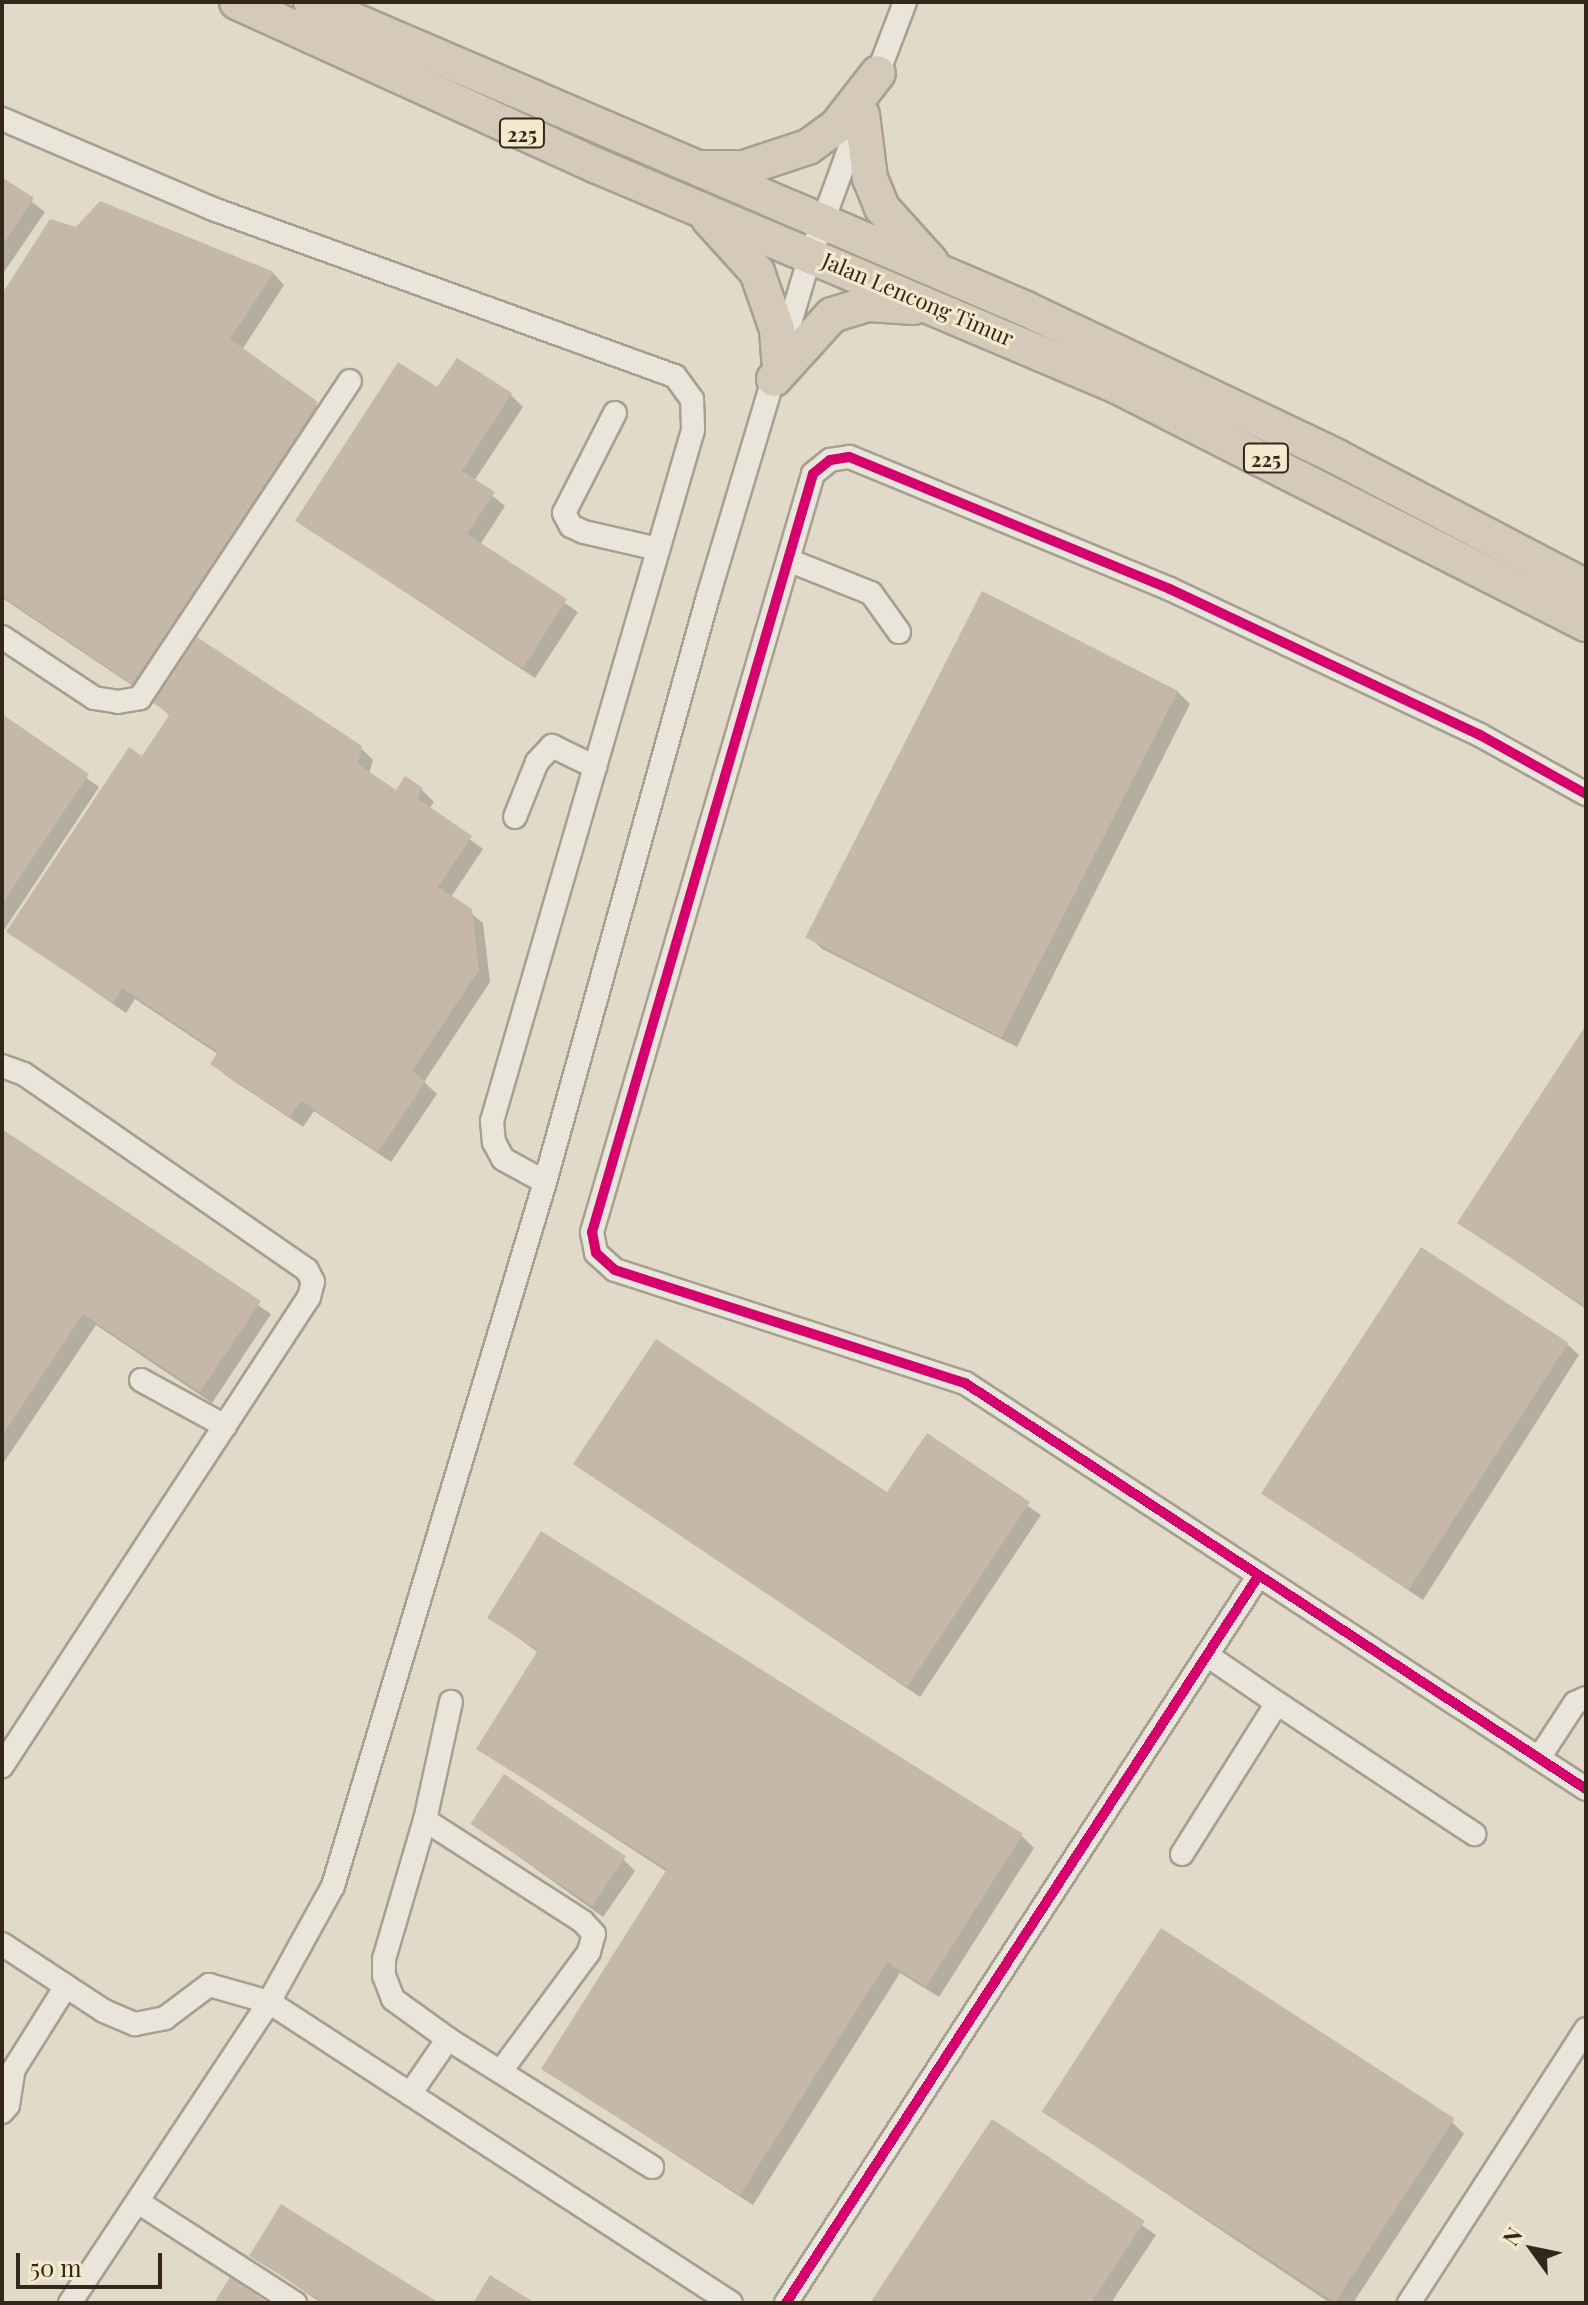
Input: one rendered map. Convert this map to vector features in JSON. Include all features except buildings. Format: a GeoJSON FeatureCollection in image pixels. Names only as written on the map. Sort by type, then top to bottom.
{"type":"FeatureCollection","features":[{"type":"Feature","properties":{"kind":"highway","name":"Jalan Lencong Timur"},"geometry":{"type":"LineString","coordinates":[[237,2],[694,206],[938,308],[1257,453],[1586,624]]}},
{"type":"Feature","properties":{"kind":"highway","name":"Jalan Lencong Timur"},"geometry":{"type":"LineString","coordinates":[[311,2],[948,276],[1283,431],[1586,587]]}},
{"type":"Feature","properties":{"kind":"highway"},"geometry":{"type":"LineString","coordinates":[[677,161],[710,169],[777,161],[836,127],[878,73]]}},
{"type":"Feature","properties":{"kind":"highway"},"geometry":{"type":"LineString","coordinates":[[862,115],[870,178],[882,208],[900,234],[948,276]]}},
{"type":"Feature","properties":{"kind":"highway"},"geometry":{"type":"LineString","coordinates":[[694,206],[739,247],[757,272],[773,315],[777,369]]}},
{"type":"Feature","properties":{"kind":"highway"},"geometry":{"type":"LineString","coordinates":[[777,369],[814,330],[849,307],[938,308]]}},
{"type":"Feature","properties":{"kind":"street"},"geometry":{"type":"LineString","coordinates":[[70,2303],[269,2002],[333,1886],[545,1182],[709,593],[811,254],[905,2]]}},
{"type":"Feature","properties":{"kind":"street"},"geometry":{"type":"LineString","coordinates":[[2,119],[213,209],[675,376],[692,399],[693,430],[492,1121],[494,1142],[503,1159],[545,1182]]}},
{"type":"Feature","properties":{"kind":"street"},"geometry":{"type":"LineString","coordinates":[[2,637],[94,698],[118,702],[140,698],[350,381]]}},
{"type":"Feature","properties":{"kind":"street"},"geometry":{"type":"LineString","coordinates":[[615,413],[564,513],[571,526],[584,532],[658,549]]}},
{"type":"Feature","properties":{"kind":"street"},"geometry":{"type":"LineString","coordinates":[[1586,794],[1480,735],[1170,589],[849,457],[830,460],[813,474],[592,1232],[596,1253],[615,1270],[965,1383],[1586,1789]]}},
{"type":"Feature","properties":{"kind":"street"},"geometry":{"type":"LineString","coordinates":[[788,560],[871,593],[899,632]]}},
{"type":"Feature","properties":{"kind":"street"},"geometry":{"type":"LineString","coordinates":[[515,817],[537,762],[552,746],[595,767]]}},
{"type":"Feature","properties":{"kind":"street"},"geometry":{"type":"LineString","coordinates":[[2,1066],[24,1074],[307,1270],[313,1282],[309,1297],[2,1766]]}},
{"type":"Feature","properties":{"kind":"street"},"geometry":{"type":"LineString","coordinates":[[141,1380],[225,1426]]}},
{"type":"Feature","properties":{"kind":"street"},"geometry":{"type":"LineString","coordinates":[[786,2303],[1259,1575]]}},
{"type":"Feature","properties":{"kind":"street"},"geometry":{"type":"LineString","coordinates":[[1207,1655],[1474,1834]]}},
{"type":"Feature","properties":{"kind":"street"},"geometry":{"type":"LineString","coordinates":[[1539,1758],[1575,1703],[1586,1698]]}},
{"type":"Feature","properties":{"kind":"street"},"geometry":{"type":"LineString","coordinates":[[451,1702],[425,1820],[384,1976],[393,1999],[448,2039],[652,2167]]}},
{"type":"Feature","properties":{"kind":"street"},"geometry":{"type":"LineString","coordinates":[[1182,1854],[1277,1703]]}},
{"type":"Feature","properties":{"kind":"street"},"geometry":{"type":"LineString","coordinates":[[425,1820],[583,1922],[594,1934],[589,1952],[501,2071]]}},
{"type":"Feature","properties":{"kind":"street"},"geometry":{"type":"LineString","coordinates":[[2,1944],[66,1986],[135,2024],[165,2018],[209,1985],[269,2002],[731,2303]]}},
{"type":"Feature","properties":{"kind":"street"},"geometry":{"type":"LineString","coordinates":[[2,2112],[8,2105],[14,2069],[66,1986]]}},
{"type":"Feature","properties":{"kind":"street"},"geometry":{"type":"LineString","coordinates":[[1409,2303],[1586,2029]]}},
{"type":"Feature","properties":{"kind":"street"},"geometry":{"type":"LineString","coordinates":[[410,2094],[448,2039]]}},
{"type":"Feature","properties":{"kind":"street"},"geometry":{"type":"LineString","coordinates":[[138,2202],[295,2303]]}},
{"type":"Feature","properties":{"kind":"cycle path"},"geometry":{"type":"LineString","coordinates":[[1586,794],[1480,735],[1170,589],[849,457],[830,460],[813,474],[592,1232],[596,1253],[615,1270],[965,1383],[1586,1789]]}},
{"type":"Feature","properties":{"kind":"cycle path"},"geometry":{"type":"LineString","coordinates":[[786,2303],[1259,1575]]}}]}
